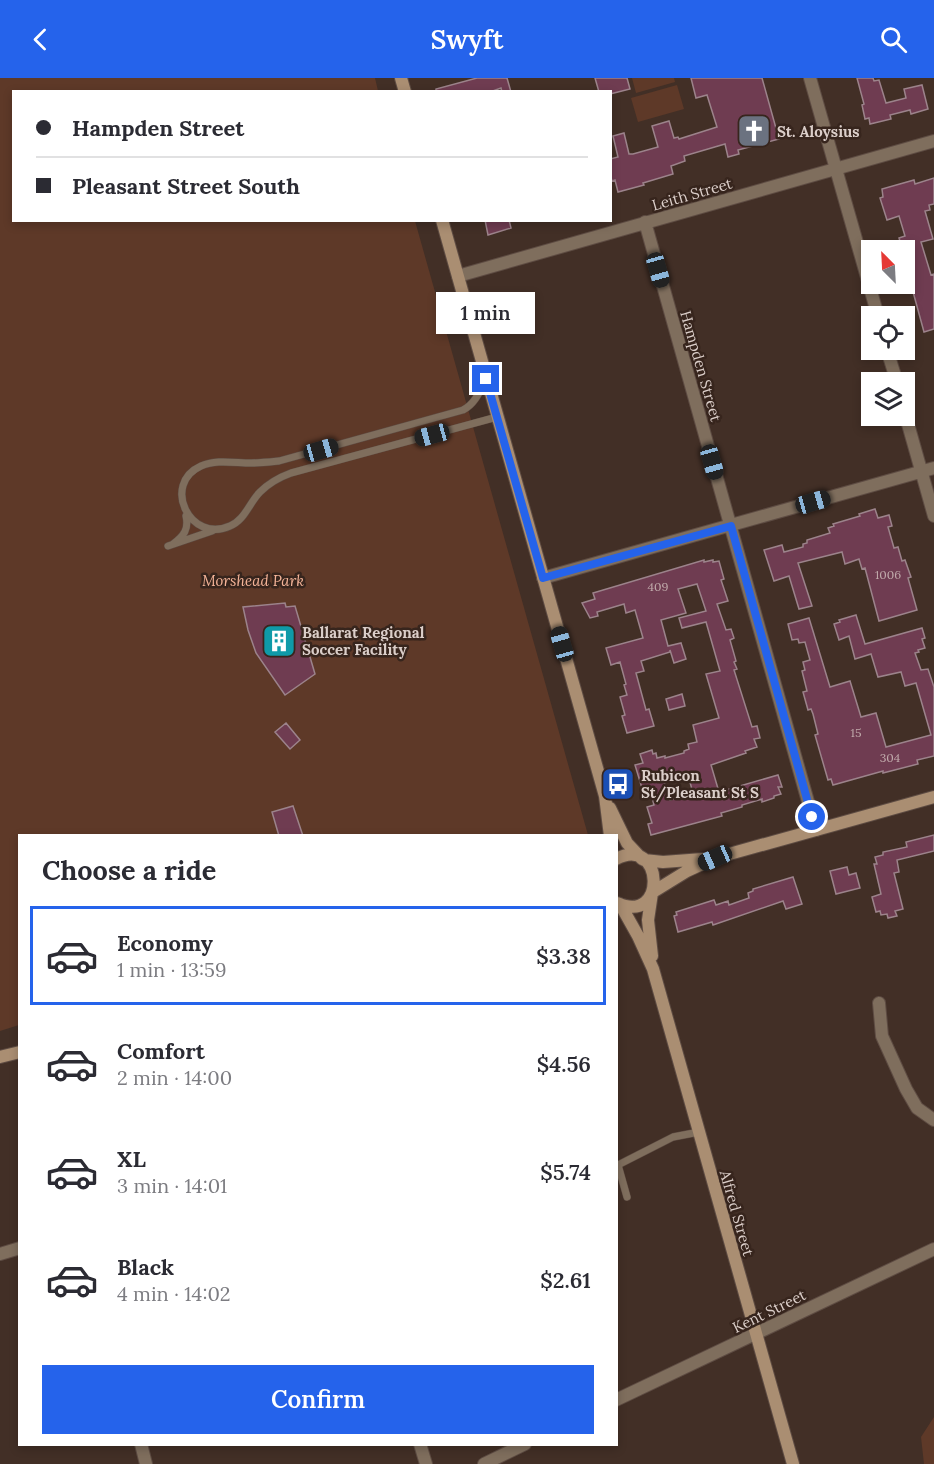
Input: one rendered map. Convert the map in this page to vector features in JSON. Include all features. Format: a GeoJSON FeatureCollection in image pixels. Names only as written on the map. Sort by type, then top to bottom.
{"type":"FeatureCollection","features":[{"type":"Feature","properties":{"kind":"street"},"geometry":{"type":"LineString","coordinates":[[810,78],[875,306]]}},
{"type":"Feature","properties":{"kind":"street","name":"Leith Street"},"geometry":{"type":"LineString","coordinates":[[458,276],[934,141]]}},
{"type":"Feature","properties":{"kind":"street"},"geometry":{"type":"LineString","coordinates":[[443,222],[605,796],[610,834]]}},
{"type":"Feature","properties":{"kind":"street","name":"Hampden Street"},"geometry":{"type":"LineString","coordinates":[[645,222],[816,830]]}},
{"type":"Feature","properties":{"kind":"street"},"geometry":{"type":"LineString","coordinates":[[910,426],[928,470],[934,516]]}},
{"type":"Feature","properties":{"kind":"street"},"geometry":{"type":"LineString","coordinates":[[543,578],[928,470]]}},
{"type":"Feature","properties":{"kind":"street","name":"Alfred Street"},"geometry":{"type":"LineString","coordinates":[[605,796],[627,843],[651,867],[654,874],[655,882],[648,920],[653,969]]}},
{"type":"Feature","properties":{"kind":"street"},"geometry":{"type":"LineString","coordinates":[[618,903],[631,906],[639,904],[652,892],[687,871],[715,858],[934,796]]}},
{"type":"Feature","properties":{"kind":"street"},"geometry":{"type":"LineString","coordinates":[[618,859],[632,856],[674,862],[715,858]]}},
{"type":"Feature","properties":{"kind":"street","name":"Alfred Street"},"geometry":{"type":"LineString","coordinates":[[618,903],[638,936],[653,969],[793,1464]]}},
{"type":"Feature","properties":{"kind":"street"},"geometry":{"type":"LineString","coordinates":[[879,1003],[881,1034],[892,1059],[913,1102],[934,1120]]}},
{"type":"Feature","properties":{"kind":"street"},"geometry":{"type":"LineString","coordinates":[[0,1057],[18,1052]]}},
{"type":"Feature","properties":{"kind":"street"},"geometry":{"type":"LineString","coordinates":[[0,1254],[18,1249]]}},
{"type":"Feature","properties":{"kind":"street","name":"Kent Street"},"geometry":{"type":"LineString","coordinates":[[618,1400],[934,1249]]}},
{"type":"Feature","properties":{"kind":"street"},"geometry":{"type":"LineString","coordinates":[[142,1446],[146,1464]]}},
{"type":"Feature","properties":{"kind":"street"},"geometry":{"type":"LineString","coordinates":[[421,1446],[426,1464]]}},
{"type":"Feature","properties":{"kind":"street"},"geometry":{"type":"LineString","coordinates":[[484,1464],[521,1446]]}},
{"type":"Feature","properties":{"kind":"lane"},"geometry":{"type":"LineString","coordinates":[[486,379],[476,398],[463,410],[300,455],[262,463],[213,462],[202,465],[184,481],[182,498],[188,522],[186,532],[168,546],[236,523],[261,491],[291,473],[497,417]]}},
{"type":"Feature","properties":{"kind":"lane"},"geometry":{"type":"LineString","coordinates":[[300,455],[305,469]]}},
{"type":"Feature","properties":{"kind":"lane"},"geometry":{"type":"LineString","coordinates":[[186,512],[201,526],[213,530],[220,529]]}},
{"type":"Feature","properties":{"kind":"lane"},"geometry":{"type":"LineString","coordinates":[[618,1164],[673,1137],[699,1132]]}},
{"type":"Feature","properties":{"kind":"lane"},"geometry":{"type":"LineString","coordinates":[[618,1168],[627,1197]]}},
{"type":"Feature","properties":{"kind":"green space","name":"Morshead Park"},"geometry":{"type":"Polygon","coordinates":[[[0,78],[375,78],[378,90],[12,90],[12,222],[415,222],[588,834],[18,834],[18,1025],[0,1031],[0,78]]]}},
{"type":"Feature","properties":{"kind":"green space"},"geometry":{"type":"Polygon","coordinates":[[[632,78],[674,78],[675,82],[636,93],[632,78]]]}},
{"type":"Feature","properties":{"kind":"green space"},"geometry":{"type":"Polygon","coordinates":[[[677,85],[684,109],[638,122],[631,98],[677,85]]]}},
{"type":"Feature","properties":{"kind":"green space"},"geometry":{"type":"Polygon","coordinates":[[[934,1417],[934,1464],[924,1464],[921,1437],[934,1417]]]}},
{"type":"Feature","properties":{"kind":"building"},"geometry":{"type":"Polygon","coordinates":[[[477,78],[507,78],[510,90],[502,90],[501,88],[496,90],[436,89],[477,78]]]}},
{"type":"Feature","properties":{"kind":"building"},"geometry":{"type":"Polygon","coordinates":[[[595,78],[627,78],[630,89],[612,94],[612,90],[598,90],[595,78]]]}},
{"type":"Feature","properties":{"kind":"building"},"geometry":{"type":"Polygon","coordinates":[[[691,78],[762,78],[779,139],[738,150],[739,154],[728,157],[725,144],[684,156],[685,161],[671,166],[673,174],[618,192],[615,180],[612,181],[612,158],[618,157],[613,136],[624,133],[629,154],[633,154],[658,147],[652,126],[669,121],[674,138],[679,139],[717,127],[707,95],[696,98],[691,78]]]}},
{"type":"Feature","properties":{"kind":"building"},"geometry":{"type":"Polygon","coordinates":[[[857,78],[879,80],[886,103],[906,98],[904,89],[922,85],[928,109],[911,114],[910,110],[890,115],[891,119],[870,124],[869,118],[865,119],[862,105],[864,104],[857,78]]]}},
{"type":"Feature","properties":{"kind":"building"},"geometry":{"type":"Polygon","coordinates":[[[934,178],[934,204],[929,205],[930,210],[925,211],[933,239],[921,242],[931,275],[934,274],[934,329],[924,332],[914,294],[915,240],[900,240],[899,238],[905,236],[899,216],[887,220],[880,198],[883,197],[882,189],[914,180],[915,184],[934,178]]]}},
{"type":"Feature","properties":{"kind":"building"},"geometry":{"type":"Polygon","coordinates":[[[485,222],[510,222],[511,228],[488,235],[485,222]]]}},
{"type":"Feature","properties":{"kind":"building"},"geometry":{"type":"Polygon","coordinates":[[[875,509],[878,518],[889,515],[892,526],[888,527],[894,548],[898,547],[902,561],[905,560],[911,577],[908,578],[917,610],[879,621],[865,568],[862,569],[859,559],[845,564],[842,552],[798,563],[812,606],[799,609],[789,576],[774,581],[764,550],[782,545],[784,552],[803,547],[807,540],[830,533],[828,528],[834,526],[833,524],[875,509]]]}},
{"type":"Feature","properties":{"kind":"building"},"geometry":{"type":"Polygon","coordinates":[[[704,560],[704,562],[719,561],[724,579],[721,580],[728,601],[717,604],[726,630],[731,629],[734,638],[730,640],[736,661],[734,662],[737,669],[734,670],[752,727],[757,726],[760,738],[754,739],[757,747],[711,765],[719,792],[778,775],[782,787],[778,787],[781,794],[762,802],[762,799],[742,805],[742,807],[721,813],[722,816],[651,835],[648,824],[652,823],[647,807],[654,805],[649,786],[642,788],[635,765],[643,763],[640,754],[652,750],[653,754],[656,753],[657,758],[665,756],[665,758],[684,753],[689,749],[688,744],[697,742],[693,725],[719,718],[706,674],[720,671],[706,622],[682,628],[679,618],[706,611],[697,584],[678,589],[686,613],[661,620],[668,646],[681,643],[686,659],[674,663],[670,650],[670,652],[641,661],[644,671],[636,673],[646,710],[649,709],[654,726],[627,733],[620,697],[627,695],[624,685],[626,684],[620,662],[611,665],[606,648],[643,638],[635,610],[626,613],[624,604],[597,612],[598,616],[590,618],[582,603],[595,599],[593,593],[704,560]],[[688,775],[664,782],[670,800],[693,793],[688,775]]]}},
{"type":"Feature","properties":{"kind":"building","name":"Ballarat Regional Soccer Facility"},"geometry":{"type":"Polygon","coordinates":[[[285,603],[286,607],[295,606],[315,674],[285,695],[256,653],[243,607],[285,603]]]}},
{"type":"Feature","properties":{"kind":"building"},"geometry":{"type":"Polygon","coordinates":[[[856,615],[865,644],[922,628],[925,648],[915,653],[921,670],[928,669],[934,687],[934,756],[917,760],[918,764],[833,785],[831,779],[828,780],[815,735],[818,734],[813,714],[811,709],[808,710],[803,692],[807,691],[802,671],[805,670],[803,662],[810,660],[805,642],[799,643],[798,639],[792,640],[788,624],[809,618],[830,687],[850,681],[861,717],[876,713],[886,747],[931,735],[916,683],[905,686],[901,672],[878,677],[871,654],[855,659],[849,636],[839,640],[834,624],[840,622],[839,620],[856,615]]]}},
{"type":"Feature","properties":{"kind":"building"},"geometry":{"type":"Polygon","coordinates":[[[682,694],[685,706],[669,710],[666,699],[682,694]]]}},
{"type":"Feature","properties":{"kind":"building"},"geometry":{"type":"Polygon","coordinates":[[[286,723],[300,740],[290,749],[275,732],[286,723]]]}},
{"type":"Feature","properties":{"kind":"building"},"geometry":{"type":"Polygon","coordinates":[[[293,806],[302,834],[278,834],[272,812],[293,806]]]}},
{"type":"Feature","properties":{"kind":"building"},"geometry":{"type":"Polygon","coordinates":[[[934,835],[934,851],[897,860],[899,872],[894,873],[903,909],[895,911],[897,916],[888,918],[887,914],[881,915],[880,911],[876,912],[872,897],[881,894],[874,864],[877,864],[875,857],[883,855],[883,852],[907,847],[906,842],[934,835]]]}},
{"type":"Feature","properties":{"kind":"building"},"geometry":{"type":"Polygon","coordinates":[[[847,867],[849,875],[856,873],[860,888],[836,894],[830,871],[847,867]]]}},
{"type":"Feature","properties":{"kind":"building"},"geometry":{"type":"Polygon","coordinates":[[[793,877],[802,904],[786,909],[783,901],[713,925],[712,922],[678,932],[674,916],[677,915],[676,912],[714,900],[716,905],[728,901],[729,905],[749,898],[748,893],[753,889],[793,877]]]}},
{"type":"Feature","properties":{"kind":"place","name":"St. Aloysius"},"geometry":{"type":"Point","coordinates":[754,131]}},
{"type":"Feature","properties":{"kind":"place","name":"Ballarat Regional Soccer Facility"},"geometry":{"type":"Point","coordinates":[279,641]}},
{"type":"Feature","properties":{"kind":"place","name":"Rubicon St/Pleasant St S"},"geometry":{"type":"Point","coordinates":[618,784]}},
{"type":"Feature","properties":{"kind":"route"},"geometry":{"type":"LineString","coordinates":[[486,379],[543,578],[731,526],[812,817]]}}]}
